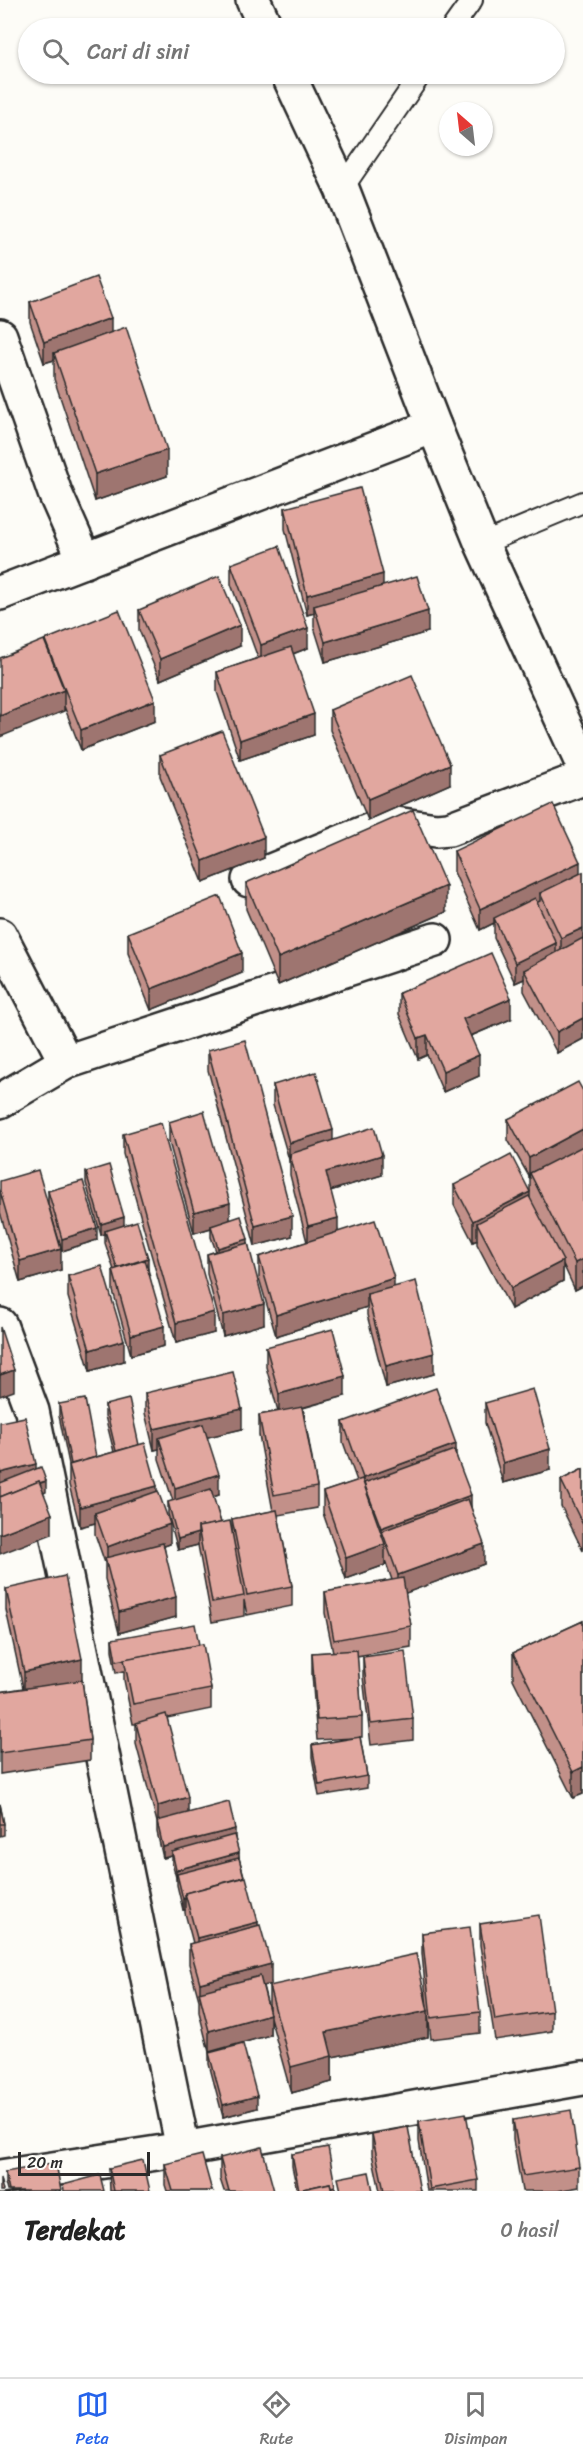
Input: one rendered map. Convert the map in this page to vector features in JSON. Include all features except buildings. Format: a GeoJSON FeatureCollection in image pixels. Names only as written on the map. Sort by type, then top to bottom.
{"type":"FeatureCollection","features":[{"type":"Feature","properties":{"kind":"street"},"geometry":{"type":"LineString","coordinates":[[253,0],[261,18]]}},
{"type":"Feature","properties":{"kind":"street"},"geometry":{"type":"LineString","coordinates":[[293,84],[342,189],[482,544],[583,765]]}},
{"type":"Feature","properties":{"kind":"street"},"geometry":{"type":"LineString","coordinates":[[0,336],[55,493],[85,561]]}},
{"type":"Feature","properties":{"kind":"street"},"geometry":{"type":"LineString","coordinates":[[0,593],[434,426]]}},
{"type":"Feature","properties":{"kind":"street"},"geometry":{"type":"LineString","coordinates":[[249,880],[376,828],[396,824],[436,830],[449,829],[583,778]]}},
{"type":"Feature","properties":{"kind":"street"},"geometry":{"type":"LineString","coordinates":[[0,935],[66,1062]]}},
{"type":"Feature","properties":{"kind":"street"},"geometry":{"type":"LineString","coordinates":[[0,1101],[66,1062],[435,940]]}},
{"type":"Feature","properties":{"kind":"street"},"geometry":{"type":"LineString","coordinates":[[0,1325],[32,1411],[183,2149]]}},
{"type":"Feature","properties":{"kind":"street"},"geometry":{"type":"LineString","coordinates":[[0,1425],[32,1411]]}},
{"type":"Feature","properties":{"kind":"street"},"geometry":{"type":"LineString","coordinates":[[0,2177],[183,2149],[583,2078]]}},
{"type":"Feature","properties":{"kind":"lane"},"geometry":{"type":"LineString","coordinates":[[459,18],[472,0]]}},
{"type":"Feature","properties":{"kind":"lane"},"geometry":{"type":"LineString","coordinates":[[342,189],[414,84]]}},
{"type":"Feature","properties":{"kind":"lane"},"geometry":{"type":"LineString","coordinates":[[482,544],[583,502]]}}]}
